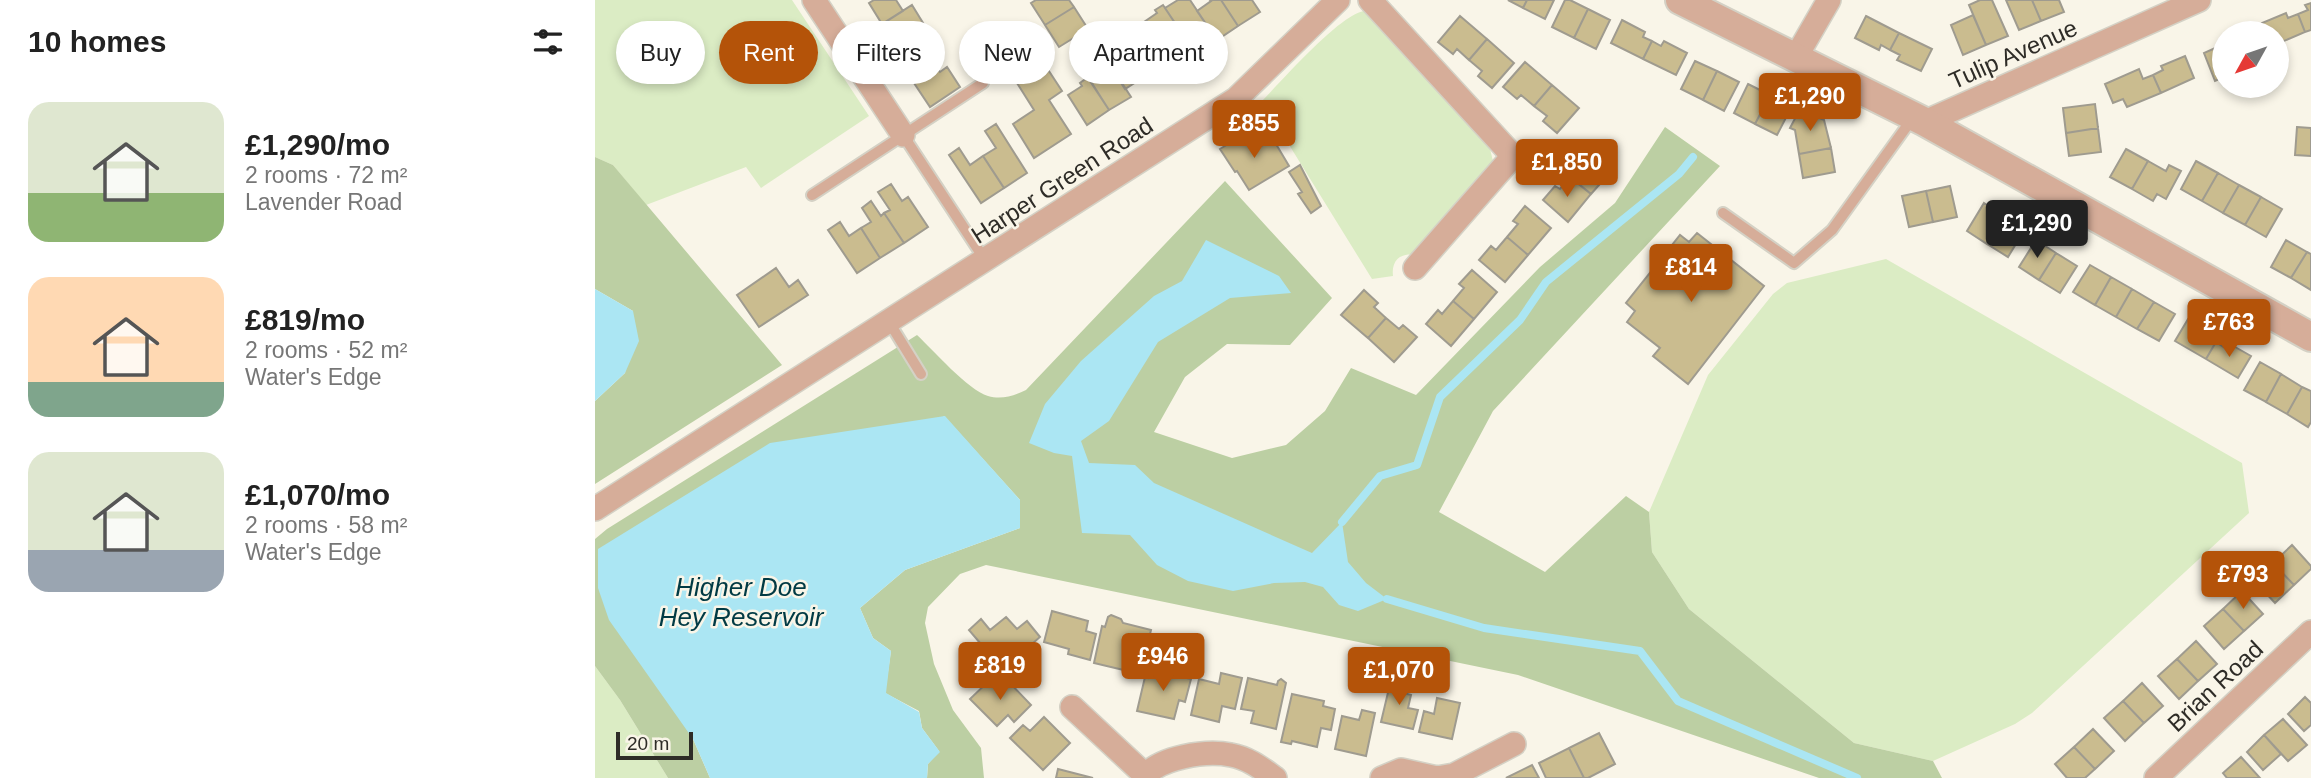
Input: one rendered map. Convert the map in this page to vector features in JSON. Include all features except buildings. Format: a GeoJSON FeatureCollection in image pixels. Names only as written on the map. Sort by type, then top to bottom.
{"type":"FeatureCollection","features":[{"type":"Feature","properties":{"kind":"street"},"geometry":{"type":"LineString","coordinates":[[814,0],[903,135]]}},
{"type":"Feature","properties":{"kind":"street","name":"Harper Green Road"},"geometry":{"type":"LineString","coordinates":[[595,509],[1236,99],[1338,0]]}},
{"type":"Feature","properties":{"kind":"street"},"geometry":{"type":"LineString","coordinates":[[1370,0],[1525,157],[1415,268]]}},
{"type":"Feature","properties":{"kind":"street"},"geometry":{"type":"LineString","coordinates":[[1680,0],[1919,119],[2311,337]]}},
{"type":"Feature","properties":{"kind":"street"},"geometry":{"type":"LineString","coordinates":[[1796,57],[1829,0]]}},
{"type":"Feature","properties":{"kind":"street","name":"Tulip Avenue"},"geometry":{"type":"LineString","coordinates":[[1919,119],[2199,0]]}},
{"type":"Feature","properties":{"kind":"street","name":"Brian Road"},"geometry":{"type":"LineString","coordinates":[[2156,778],[2311,632]]}},
{"type":"Feature","properties":{"kind":"street"},"geometry":{"type":"LineString","coordinates":[[1072,707],[1144,776],[1167,760],[1230,754],[1255,763],[1275,778]]}},
{"type":"Feature","properties":{"kind":"street"},"geometry":{"type":"LineString","coordinates":[[1382,778],[1401,770],[1437,778],[1454,775],[1488,750],[1514,744]]}},
{"type":"Feature","properties":{"kind":"lane"},"geometry":{"type":"LineString","coordinates":[[812,195],[981,84]]}},
{"type":"Feature","properties":{"kind":"lane"},"geometry":{"type":"LineString","coordinates":[[1724,213],[1794,263],[1832,230],[1919,119]]}},
{"type":"Feature","properties":{"kind":"lane"},"geometry":{"type":"LineString","coordinates":[[903,135],[985,260]]}},
{"type":"Feature","properties":{"kind":"lane"},"geometry":{"type":"LineString","coordinates":[[889,322],[921,374]]}},
{"type":"Feature","properties":{"kind":"green space"},"geometry":{"type":"Polygon","coordinates":[[[595,0],[792,0],[806,21],[719,21],[719,84],[818,84],[818,39],[832,60],[832,84],[848,84],[869,116],[761,188],[746,167],[646,205],[613,165],[595,157],[595,0]]]}},
{"type":"Feature","properties":{"kind":"green space"},"geometry":{"type":"Polygon","coordinates":[[[1364,11],[1371,15],[1490,149],[1493,161],[1416,255],[1398,258],[1393,276],[1372,279],[1262,101],[1326,36],[1353,15],[1364,11]]]}},
{"type":"Feature","properties":{"kind":"green space"},"geometry":{"type":"Polygon","coordinates":[[[1665,127],[1720,166],[1493,411],[1439,512],[1545,572],[1626,496],[1649,512],[1652,552],[1689,609],[1854,743],[1933,761],[1942,778],[1819,778],[1518,675],[986,565],[960,574],[928,607],[925,623],[934,664],[953,710],[981,748],[984,778],[927,778],[928,764],[939,751],[922,728],[919,711],[885,693],[891,651],[873,638],[860,608],[905,570],[1020,528],[1020,500],[944,416],[693,739],[710,778],[668,778],[620,700],[595,666],[595,539],[917,335],[961,378],[980,392],[988,396],[1003,397],[1026,390],[1225,181],[1332,298],[1290,345],[1227,344],[1185,377],[1154,432],[1232,458],[1286,445],[1325,411],[1351,368],[1416,395],[1540,267],[1615,203],[1665,127]]]}},
{"type":"Feature","properties":{"kind":"green space"},"geometry":{"type":"Polygon","coordinates":[[[595,157],[613,165],[782,365],[595,484],[595,401],[625,373],[633,311],[595,289],[595,157]]]}},
{"type":"Feature","properties":{"kind":"green space"},"geometry":{"type":"Polygon","coordinates":[[[1886,259],[2242,463],[2249,513],[2032,713],[2015,724],[1933,761],[1854,743],[1689,609],[1652,552],[1649,512],[1708,375],[1773,294],[1787,283],[1886,259]]]}},
{"type":"Feature","properties":{"kind":"green space"},"geometry":{"type":"Polygon","coordinates":[[[595,666],[620,700],[668,778],[595,778],[595,666]]]}},
{"type":"Feature","properties":{"kind":"water"},"geometry":{"type":"Polygon","coordinates":[[[1206,240],[1279,276],[1291,293],[1230,298],[1158,342],[1109,421],[1081,441],[1089,463],[1135,465],[1154,483],[1312,553],[1342,522],[1348,562],[1366,583],[1387,599],[1358,611],[1339,605],[1323,587],[1305,582],[1274,583],[1233,591],[1188,581],[1157,565],[1130,535],[1082,533],[1072,456],[1054,453],[1029,443],[1045,404],[1081,361],[1154,296],[1182,281],[1206,240]]]}},
{"type":"Feature","properties":{"kind":"water"},"geometry":{"type":"Polygon","coordinates":[[[595,289],[633,311],[639,341],[625,373],[595,401],[595,289]]]}},
{"type":"Feature","properties":{"kind":"water","name":"Higher Doe Hey Reservoir"},"geometry":{"type":"Polygon","coordinates":[[[945,416],[1020,500],[1020,528],[905,570],[860,608],[873,638],[891,651],[886,693],[919,712],[922,728],[940,752],[928,764],[927,778],[710,778],[693,739],[609,620],[598,588],[598,549],[770,443],[945,416]]]}},
{"type":"Feature","properties":{"kind":"waterway"},"geometry":{"type":"LineString","coordinates":[[1342,522],[1380,476],[1417,465],[1440,397],[1520,320],[1546,282],[1679,174],[1693,157]]}},
{"type":"Feature","properties":{"kind":"waterway"},"geometry":{"type":"LineString","coordinates":[[1387,599],[1484,628],[1640,651],[1678,701],[1857,778]]}}]}
